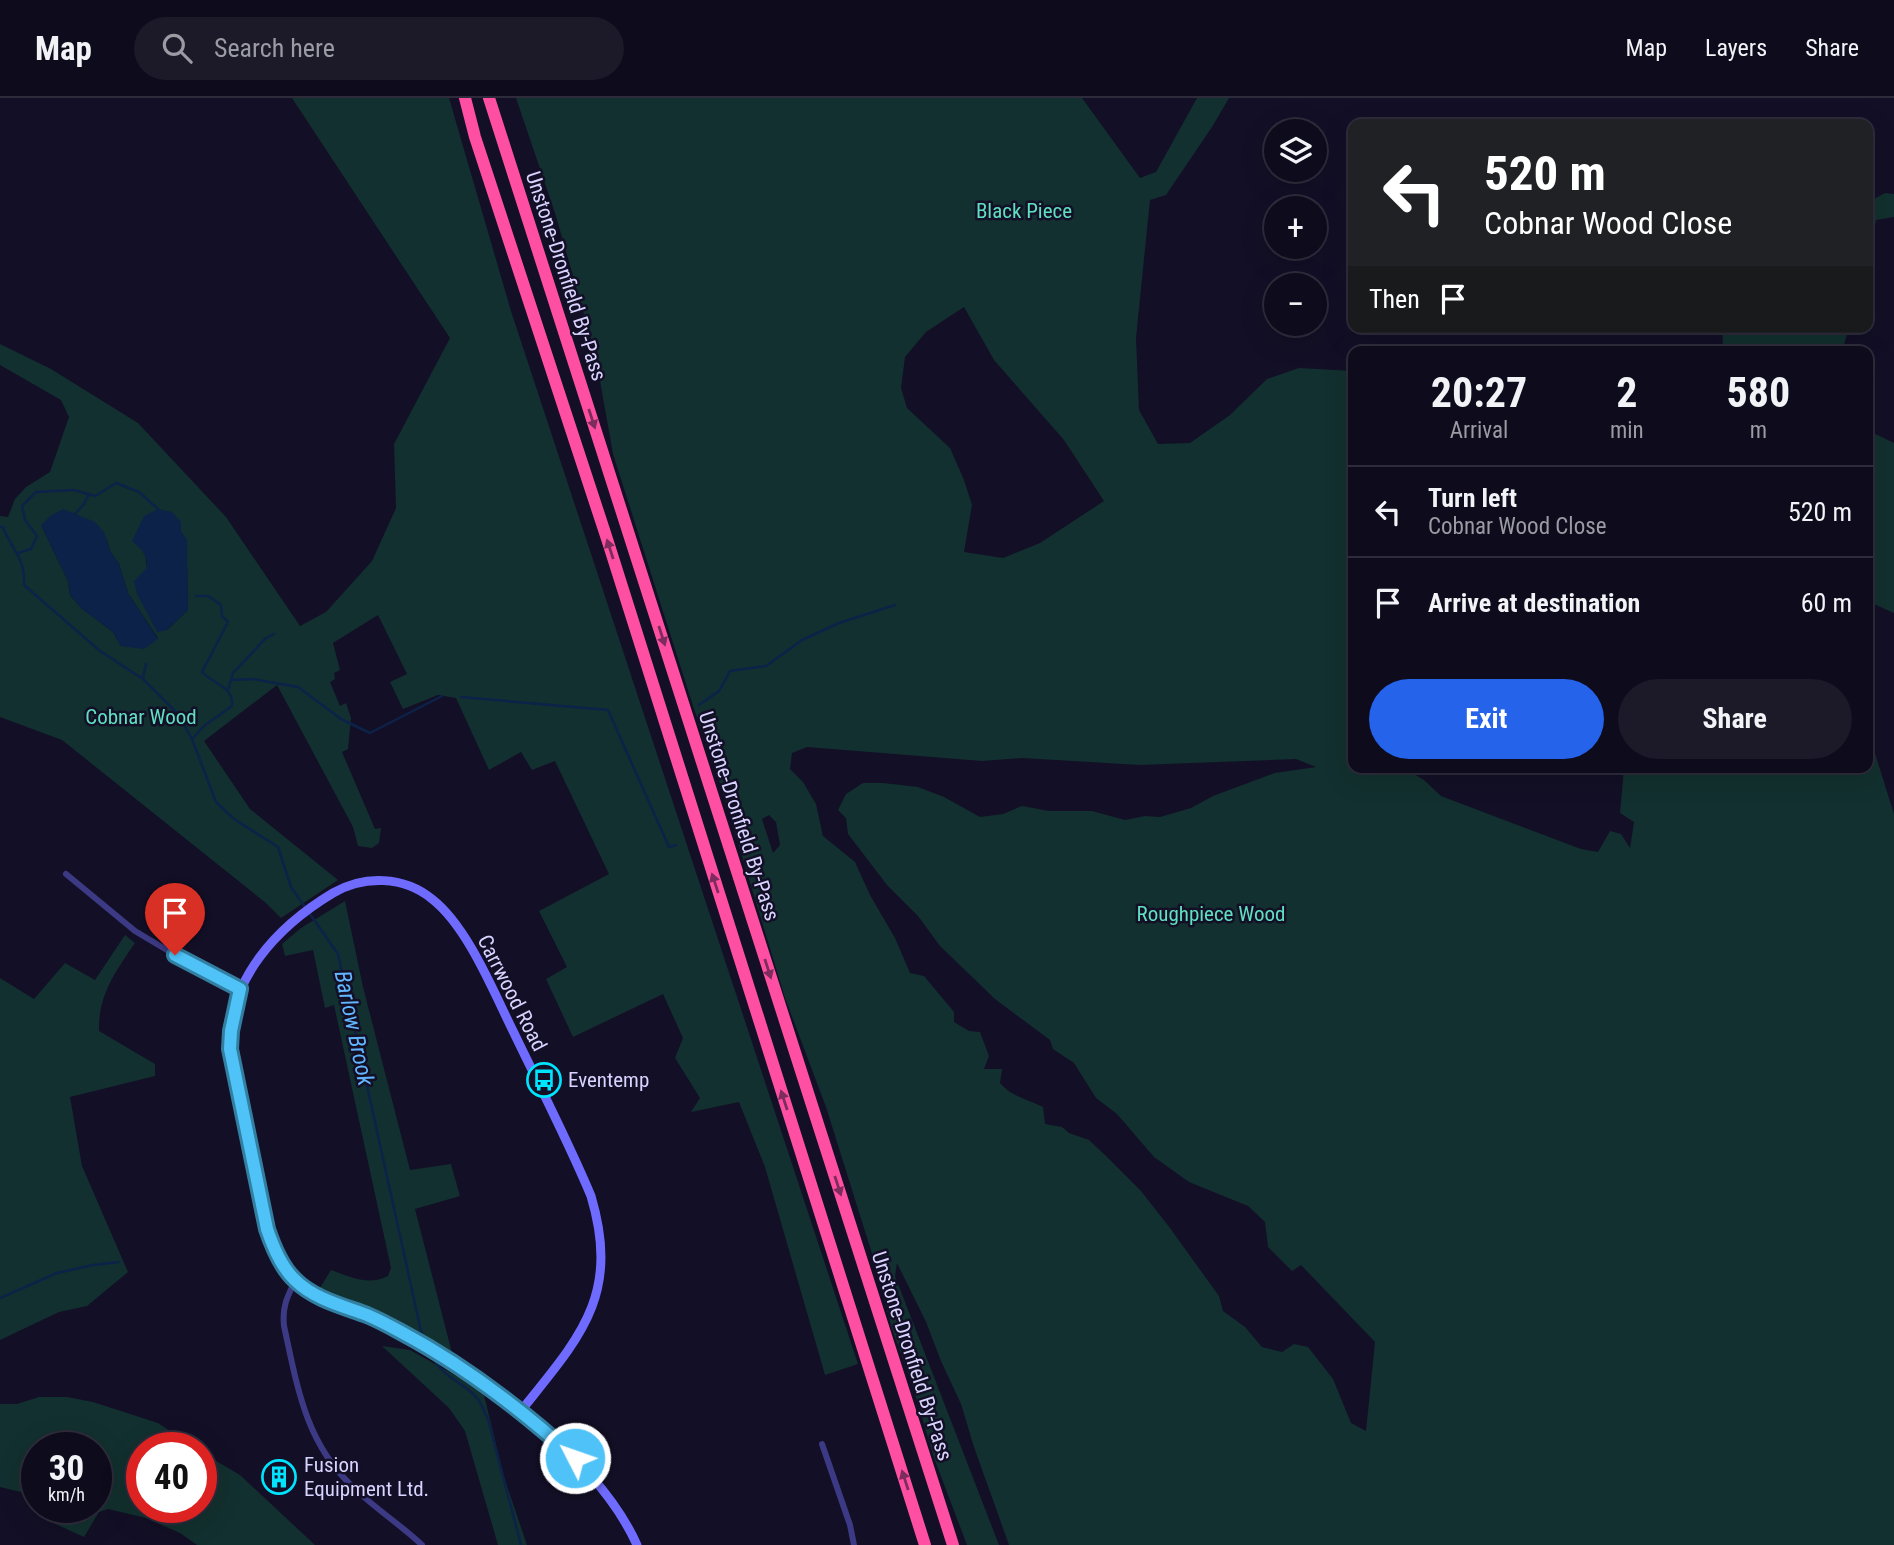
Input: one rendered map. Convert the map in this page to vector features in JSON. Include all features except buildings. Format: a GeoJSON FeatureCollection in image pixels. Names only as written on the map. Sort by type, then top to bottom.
{"type":"FeatureCollection","features":[{"type":"Feature","properties":{"kind":"highway","name":"Unstone-Dronfield By-Pass"},"geometry":{"type":"LineString","coordinates":[[465,98],[475,137],[608,542],[925,1545]]}},
{"type":"Feature","properties":{"kind":"highway","name":"Unstone-Dronfield By-Pass"},"geometry":{"type":"LineString","coordinates":[[489,98],[953,1545]]}},
{"type":"Feature","properties":{"kind":"street"},"geometry":{"type":"LineString","coordinates":[[66,874],[135,931],[192,965],[240,989],[231,1031],[233,1068],[267,1229],[274,1249],[295,1281],[332,1303],[369,1316],[416,1341],[520,1412],[575,1458],[609,1499],[637,1545]]}},
{"type":"Feature","properties":{"kind":"street","name":"Carrwood Road"},"geometry":{"type":"LineString","coordinates":[[240,989],[269,943],[321,901],[351,885],[378,880],[398,882],[417,888],[449,914],[486,978],[591,1196],[601,1234],[602,1261],[598,1290],[588,1320],[520,1412]]}},
{"type":"Feature","properties":{"kind":"street"},"geometry":{"type":"LineString","coordinates":[[295,1281],[286,1298],[283,1318],[302,1407],[309,1423],[336,1468],[351,1486],[422,1545]]}},
{"type":"Feature","properties":{"kind":"street"},"geometry":{"type":"LineString","coordinates":[[822,1444],[855,1545]]}},
{"type":"Feature","properties":{"kind":"green space","name":"Cobnar Wood"},"geometry":{"type":"Polygon","coordinates":[[[292,98],[449,98],[511,311],[858,1364],[825,1375],[765,1167],[739,1102],[691,1112],[700,1098],[675,1058],[683,1038],[663,994],[573,1037],[546,979],[567,967],[539,911],[609,874],[555,761],[532,770],[521,752],[489,770],[456,698],[438,695],[403,709],[390,682],[407,674],[378,615],[333,643],[340,670],[334,673],[335,679],[330,682],[340,706],[346,703],[351,718],[348,749],[342,752],[375,829],[381,828],[379,843],[372,848],[358,846],[353,827],[277,685],[204,741],[250,809],[338,880],[281,918],[266,903],[62,740],[0,717],[0,516],[8,517],[15,499],[26,487],[50,472],[69,417],[61,400],[0,365],[0,344],[51,369],[138,423],[226,517],[300,626],[326,612],[372,561],[396,508],[394,444],[450,338],[292,98]],[[41,525],[68,581],[70,595],[81,608],[113,632],[121,646],[158,638],[128,593],[119,564],[110,551],[107,540],[41,525]],[[145,554],[167,630],[188,610],[187,567],[145,554]]]}},
{"type":"Feature","properties":{"kind":"green space"},"geometry":{"type":"Polygon","coordinates":[[[516,98],[1082,98],[1140,178],[1156,172],[1197,98],[1229,98],[1166,195],[1150,200],[1136,338],[1139,410],[1158,444],[1190,443],[1230,415],[1267,379],[1299,368],[1348,371],[1348,773],[1412,773],[1441,796],[1581,849],[1598,852],[1610,831],[1621,834],[1630,848],[1634,822],[1620,813],[1624,773],[1873,773],[1873,747],[1894,814],[1894,1545],[1009,1545],[961,1404],[897,1263],[895,1276],[999,1545],[967,1545],[934,1458],[892,1329],[874,1260],[826,1107],[785,998],[716,770],[613,454],[595,353],[555,213],[516,98]],[[964,307],[926,332],[905,357],[901,388],[907,408],[950,448],[964,480],[972,505],[964,552],[1003,558],[1040,543],[1104,501],[1064,440],[994,360],[964,307]],[[807,747],[792,753],[790,769],[803,782],[816,804],[823,836],[855,862],[910,973],[924,976],[954,1012],[954,1022],[969,1031],[980,1032],[989,1056],[984,1069],[1002,1069],[1000,1083],[1015,1095],[1043,1107],[1045,1124],[1062,1127],[1069,1133],[1089,1140],[1141,1191],[1219,1296],[1223,1311],[1245,1327],[1262,1347],[1282,1352],[1294,1344],[1308,1347],[1333,1379],[1351,1423],[1366,1431],[1375,1342],[1301,1265],[1292,1271],[1268,1247],[1265,1222],[1248,1206],[1189,1182],[1154,1157],[1117,1114],[1096,1098],[1074,1063],[1053,1049],[1050,1040],[995,999],[940,946],[918,916],[887,885],[848,834],[846,818],[838,810],[846,794],[863,783],[883,783],[918,787],[944,797],[980,817],[1003,814],[1022,806],[1049,811],[1092,811],[1125,820],[1145,816],[1160,817],[1191,808],[1213,796],[1275,773],[1316,767],[1296,759],[1140,765],[1022,758],[982,761],[807,747]],[[769,815],[762,819],[773,853],[780,845],[776,822],[769,815]]]}},
{"type":"Feature","properties":{"kind":"green space"},"geometry":{"type":"Polygon","coordinates":[[[1885,193],[1894,194],[1894,217],[1876,220],[1873,238],[1873,199],[1885,193]]]}},
{"type":"Feature","properties":{"kind":"green space"},"geometry":{"type":"Polygon","coordinates":[[[1722,333],[1847,333],[1844,346],[1723,346],[1722,333]]]}},
{"type":"Feature","properties":{"kind":"green space"},"geometry":{"type":"Polygon","coordinates":[[[1873,433],[1894,443],[1894,613],[1873,604],[1873,433]]]}},
{"type":"Feature","properties":{"kind":"green space"},"geometry":{"type":"Polygon","coordinates":[[[345,901],[363,987],[410,1170],[451,1164],[460,1196],[415,1209],[452,1353],[380,1315],[320,1288],[331,1270],[373,1280],[388,1276],[391,1268],[334,1005],[325,1008],[313,950],[285,956],[282,944],[301,928],[345,901]]]}},
{"type":"Feature","properties":{"kind":"green space"},"geometry":{"type":"Polygon","coordinates":[[[125,935],[135,943],[105,995],[99,1018],[99,1031],[155,1064],[155,1076],[70,1097],[82,1166],[128,1272],[87,1306],[59,1312],[0,1340],[0,978],[34,999],[65,963],[95,980],[125,935]]]}},
{"type":"Feature","properties":{"kind":"green space"},"geometry":{"type":"Polygon","coordinates":[[[382,1346],[410,1350],[483,1391],[504,1477],[527,1545],[498,1545],[465,1431],[449,1408],[382,1346]]]}},
{"type":"Feature","properties":{"kind":"green space"},"geometry":{"type":"Polygon","coordinates":[[[39,1397],[67,1397],[93,1402],[158,1423],[172,1432],[126,1432],[126,1513],[112,1510],[112,1432],[21,1432],[21,1492],[0,1487],[0,1404],[17,1404],[39,1397]]]}},
{"type":"Feature","properties":{"kind":"green space"},"geometry":{"type":"Polygon","coordinates":[[[217,1461],[240,1475],[315,1545],[197,1545],[180,1533],[157,1523],[217,1523],[217,1461]]]}},
{"type":"Feature","properties":{"kind":"green space"},"geometry":{"type":"Polygon","coordinates":[[[53,1523],[92,1523],[84,1537],[53,1523]]]}},
{"type":"Feature","properties":{"kind":"water"},"geometry":{"type":"Polygon","coordinates":[[[63,509],[95,522],[104,532],[110,551],[119,564],[128,593],[158,639],[144,649],[121,646],[113,632],[81,608],[70,595],[68,581],[41,525],[63,509]]]}},
{"type":"Feature","properties":{"kind":"water"},"geometry":{"type":"Polygon","coordinates":[[[158,509],[172,512],[181,522],[181,531],[187,540],[188,610],[167,630],[157,632],[137,594],[134,581],[147,568],[147,563],[143,553],[132,541],[144,516],[158,509]]]}},
{"type":"Feature","properties":{"kind":"waterway"},"geometry":{"type":"LineString","coordinates":[[18,553],[31,549],[37,536],[25,520],[22,506],[36,492],[74,490],[95,496],[116,483],[139,492],[158,509]]}},
{"type":"Feature","properties":{"kind":"waterway"},"geometry":{"type":"LineString","coordinates":[[75,514],[89,494]]}},
{"type":"Feature","properties":{"kind":"waterway","name":"Barlow Brook"},"geometry":{"type":"LineString","coordinates":[[0,527],[3,527],[20,560],[24,585],[100,651],[143,679],[178,714],[192,739],[216,802],[234,819],[278,847],[291,887],[338,954],[421,1331],[427,1344]]}},
{"type":"Feature","properties":{"kind":"waterway"},"geometry":{"type":"LineString","coordinates":[[192,739],[204,726],[232,706],[230,694],[202,672],[228,622],[222,616],[221,605],[208,596],[196,596]]}},
{"type":"Feature","properties":{"kind":"waterway"},"geometry":{"type":"LineString","coordinates":[[699,705],[719,691],[730,671],[766,666],[802,640],[839,623],[895,605]]}},
{"type":"Feature","properties":{"kind":"waterway"},"geometry":{"type":"LineString","coordinates":[[228,690],[233,673],[266,638],[274,634]]}},
{"type":"Feature","properties":{"kind":"waterway"},"geometry":{"type":"LineString","coordinates":[[143,678],[146,664]]}},
{"type":"Feature","properties":{"kind":"waterway"},"geometry":{"type":"LineString","coordinates":[[231,680],[253,679],[298,687],[341,719],[370,733],[442,696]]}},
{"type":"Feature","properties":{"kind":"waterway"},"geometry":{"type":"LineString","coordinates":[[461,697],[608,710],[669,847],[676,845]]}},
{"type":"Feature","properties":{"kind":"waterway"},"geometry":{"type":"LineString","coordinates":[[0,1298],[57,1273],[119,1262]]}},
{"type":"Feature","properties":{"kind":"waterway","name":"Barlow Brook"},"geometry":{"type":"LineString","coordinates":[[431,1353],[446,1374],[478,1399],[488,1419],[521,1545]]}},
{"type":"Feature","properties":{"kind":"place","name":"Eventemp"},"geometry":{"type":"Point","coordinates":[544,1080]}},
{"type":"Feature","properties":{"kind":"place","name":"Fusion Equipment Ltd."},"geometry":{"type":"Point","coordinates":[279,1477]}},
{"type":"Feature","properties":{"kind":"route"},"geometry":{"type":"LineString","coordinates":[[175,955],[240,989],[231,1031],[233,1068],[267,1229],[274,1249],[295,1281],[332,1303],[369,1316],[403,1333],[455,1365],[520,1412],[575,1458]]}},
{"type":"Feature","properties":{"kind":"park label","name":"Black Piece"},"geometry":{"type":"Point","coordinates":[1024,211]}},
{"type":"Feature","properties":{"kind":"park label","name":"Roughpiece Wood"},"geometry":{"type":"Point","coordinates":[1211,914]}}]}
